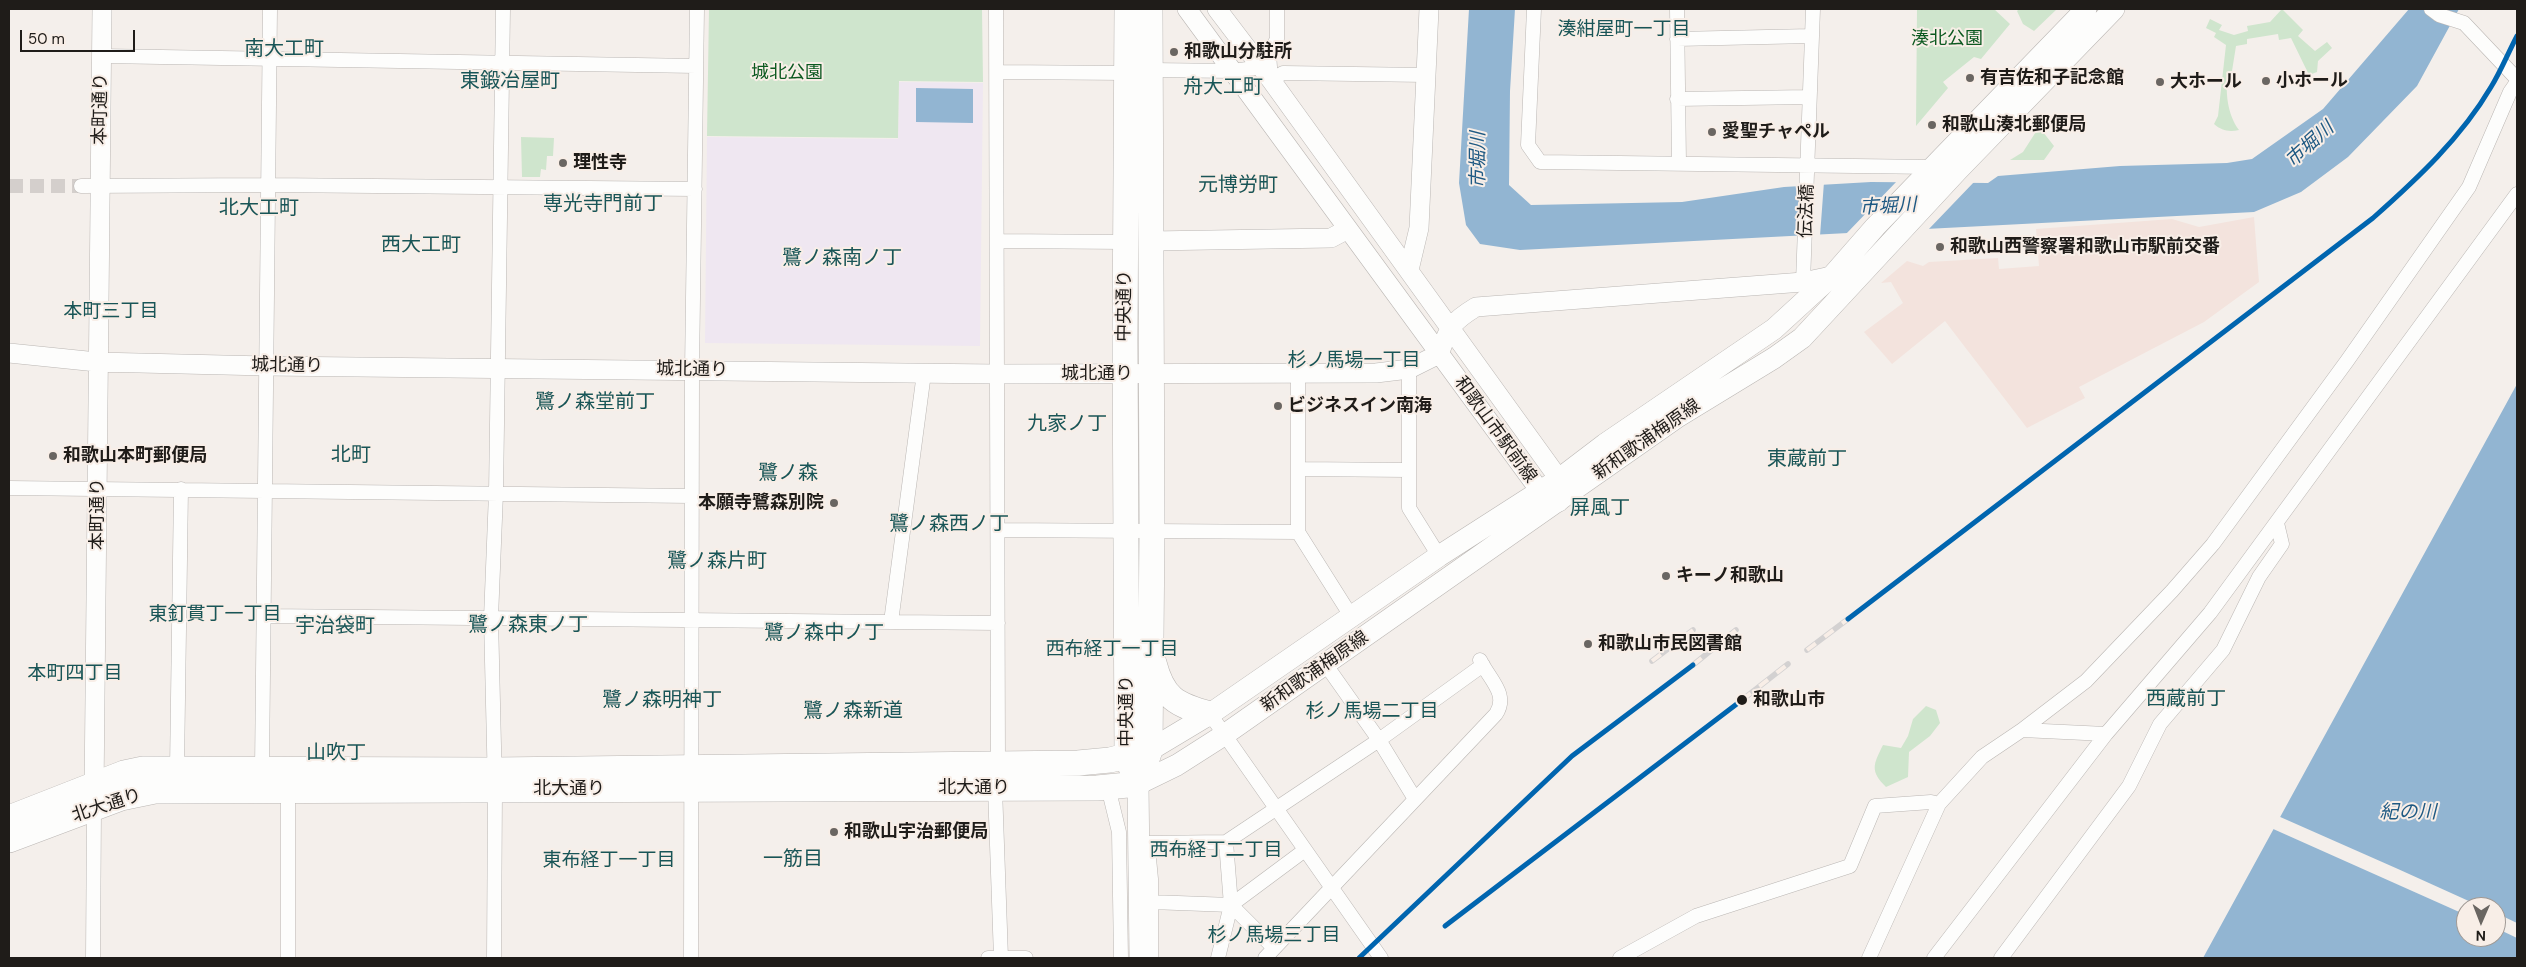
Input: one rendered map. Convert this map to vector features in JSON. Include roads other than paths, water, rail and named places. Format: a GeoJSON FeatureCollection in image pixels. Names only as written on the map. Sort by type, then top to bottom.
{"type":"FeatureCollection","features":[{"type":"Feature","properties":{"kind":"highway","name":"中央通り"},"geometry":{"type":"LineString","coordinates":[[1127,9],[1139,71],[1150,241],[1152,529],[1150,646],[1138,754]]}},
{"type":"Feature","properties":{"kind":"highway","name":"中央通り"},"geometry":{"type":"LineString","coordinates":[[1138,784],[1127,530],[1126,242],[1139,71],[1150,9]]}},
{"type":"Feature","properties":{"kind":"highway"},"geometry":{"type":"LineString","coordinates":[[1150,646],[1163,690],[1175,701],[1192,709],[1210,714]]}},
{"type":"Feature","properties":{"kind":"highway","name":"北大通り"},"geometry":{"type":"LineString","coordinates":[[997,776],[1138,754]]}},
{"type":"Feature","properties":{"kind":"highway","name":"北大通り"},"geometry":{"type":"LineString","coordinates":[[9,840],[94,797],[124,773],[143,769],[262,768],[494,780]]}},
{"type":"Feature","properties":{"kind":"highway","name":"北大通り"},"geometry":{"type":"LineString","coordinates":[[9,818],[94,797],[122,798],[156,791],[288,789],[494,780],[997,776],[1108,787],[1138,784]]}},
{"type":"Feature","properties":{"kind":"main road","name":"新和歌浦梅原線"},"geometry":{"type":"LineString","coordinates":[[1138,754],[1210,714],[1439,556],[1559,479],[1605,444],[1774,328],[1808,287],[1833,275],[1931,169],[2086,9]]}},
{"type":"Feature","properties":{"kind":"main road","name":"新和歌浦梅原線"},"geometry":{"type":"LineString","coordinates":[[1138,784],[1177,765],[1224,735],[1559,502],[1679,416],[1774,358],[1802,338],[1957,171],[2114,9]]}},
{"type":"Feature","properties":{"kind":"main road"},"geometry":{"type":"LineString","coordinates":[[1138,784],[1143,833],[1140,958]]}},
{"type":"Feature","properties":{"kind":"street","name":"本町通り"},"geometry":{"type":"LineString","coordinates":[[92,958],[102,9]]}},
{"type":"Feature","properties":{"kind":"street"},"geometry":{"type":"LineString","coordinates":[[262,768],[270,9]]}},
{"type":"Feature","properties":{"kind":"street"},"geometry":{"type":"LineString","coordinates":[[494,958],[494,780],[491,618],[496,493],[503,9]]}},
{"type":"Feature","properties":{"kind":"street"},"geometry":{"type":"LineString","coordinates":[[691,958],[690,620],[697,9]]}},
{"type":"Feature","properties":{"kind":"street"},"geometry":{"type":"LineString","coordinates":[[996,9],[997,776],[1001,958]]}},
{"type":"Feature","properties":{"kind":"street","name":"和歌山市駅前線"},"geometry":{"type":"LineString","coordinates":[[1187,9],[1540,491],[1559,502]]}},
{"type":"Feature","properties":{"kind":"street","name":"和歌山市駅前線"},"geometry":{"type":"LineString","coordinates":[[1217,9],[1409,270],[1559,479],[1559,502]]}},
{"type":"Feature","properties":{"kind":"street"},"geometry":{"type":"LineString","coordinates":[[1266,74],[1269,54],[1277,39],[1277,9]]}},
{"type":"Feature","properties":{"kind":"street"},"geometry":{"type":"LineString","coordinates":[[1409,270],[1419,228],[1430,9]]}},
{"type":"Feature","properties":{"kind":"street"},"geometry":{"type":"LineString","coordinates":[[1534,9],[1528,145],[1540,162],[1679,163],[1808,170],[1931,169]]}},
{"type":"Feature","properties":{"kind":"street"},"geometry":{"type":"LineString","coordinates":[[1677,9],[1679,163]]}},
{"type":"Feature","properties":{"kind":"street","name":"伝法橋"},"geometry":{"type":"LineString","coordinates":[[1808,287],[1806,248],[1813,9]]}},
{"type":"Feature","properties":{"kind":"street"},"geometry":{"type":"LineString","coordinates":[[1869,958],[1940,804],[1982,757],[2022,730],[2086,681],[2172,591],[2213,544],[2353,354],[2469,187],[2510,92],[2517,81],[2464,23],[2439,15],[2431,9]]}},
{"type":"Feature","properties":{"kind":"street"},"geometry":{"type":"LineString","coordinates":[[1677,39],[1811,36]]}},
{"type":"Feature","properties":{"kind":"street"},"geometry":{"type":"LineString","coordinates":[[102,56],[696,66]]}},
{"type":"Feature","properties":{"kind":"street"},"geometry":{"type":"LineString","coordinates":[[997,72],[1232,71],[1266,74],[1426,76]]}},
{"type":"Feature","properties":{"kind":"street"},"geometry":{"type":"LineString","coordinates":[[1677,99],[1809,97]]}},
{"type":"Feature","properties":{"kind":"street"},"geometry":{"type":"LineString","coordinates":[[81,186],[268,185],[695,189]]}},
{"type":"Feature","properties":{"kind":"street"},"geometry":{"type":"LineString","coordinates":[[1934,958],[2106,734],[2210,613],[2517,194]]}},
{"type":"Feature","properties":{"kind":"street"},"geometry":{"type":"LineString","coordinates":[[1150,241],[1330,238],[1348,229]]}},
{"type":"Feature","properties":{"kind":"street"},"geometry":{"type":"LineString","coordinates":[[997,242],[1126,242]]}},
{"type":"Feature","properties":{"kind":"street"},"geometry":{"type":"LineString","coordinates":[[1833,275],[1864,272]]}},
{"type":"Feature","properties":{"kind":"street"},"geometry":{"type":"LineString","coordinates":[[1439,354],[1450,327],[1462,315],[1476,307],[1808,287]]}},
{"type":"Feature","properties":{"kind":"street","name":"城北通り"},"geometry":{"type":"LineString","coordinates":[[9,353],[98,362],[266,366],[997,374],[1376,373],[1409,369],[1439,354]]}},
{"type":"Feature","properties":{"kind":"street"},"geometry":{"type":"LineString","coordinates":[[1409,369],[1409,508],[1439,556]]}},
{"type":"Feature","properties":{"kind":"street"},"geometry":{"type":"LineString","coordinates":[[891,622],[924,373]]}},
{"type":"Feature","properties":{"kind":"street"},"geometry":{"type":"LineString","coordinates":[[1298,374],[1298,532],[1351,616]]}},
{"type":"Feature","properties":{"kind":"street"},"geometry":{"type":"LineString","coordinates":[[1298,469],[1408,470]]}},
{"type":"Feature","properties":{"kind":"street"},"geometry":{"type":"LineString","coordinates":[[9,488],[691,496]]}},
{"type":"Feature","properties":{"kind":"street"},"geometry":{"type":"LineString","coordinates":[[177,768],[181,489]]}},
{"type":"Feature","properties":{"kind":"street"},"geometry":{"type":"LineString","coordinates":[[2001,958],[2129,786],[2160,724],[2222,650],[2259,577],[2282,544],[2277,523]]}},
{"type":"Feature","properties":{"kind":"street"},"geometry":{"type":"LineString","coordinates":[[998,530],[1152,529],[1298,532]]}},
{"type":"Feature","properties":{"kind":"street"},"geometry":{"type":"LineString","coordinates":[[264,616],[998,623]]}},
{"type":"Feature","properties":{"kind":"street"},"geometry":{"type":"LineString","coordinates":[[1151,958],[1151,902],[1143,833],[1226,842],[1379,740],[1481,663],[1501,694],[1502,706],[1265,958]]}},
{"type":"Feature","properties":{"kind":"street"},"geometry":{"type":"LineString","coordinates":[[1326,665],[1379,740],[1415,799]]}},
{"type":"Feature","properties":{"kind":"street"},"geometry":{"type":"LineString","coordinates":[[1210,714],[1278,808],[1331,889],[1381,958]]}},
{"type":"Feature","properties":{"kind":"street"},"geometry":{"type":"LineString","coordinates":[[2022,730],[2106,734]]}},
{"type":"Feature","properties":{"kind":"street"},"geometry":{"type":"LineString","coordinates":[[1108,787],[1119,832],[1122,958]]}},
{"type":"Feature","properties":{"kind":"street"},"geometry":{"type":"LineString","coordinates":[[288,789],[288,958]]}},
{"type":"Feature","properties":{"kind":"street"},"geometry":{"type":"LineString","coordinates":[[1620,958],[1696,916],[1850,866],[1875,806],[1931,802],[1940,804]]}},
{"type":"Feature","properties":{"kind":"street"},"geometry":{"type":"LineString","coordinates":[[1218,958],[1231,905],[1226,842]]}},
{"type":"Feature","properties":{"kind":"street"},"geometry":{"type":"LineString","coordinates":[[1151,902],[1231,905],[1305,850]]}},
{"type":"Feature","properties":{"kind":"street"},"geometry":{"type":"LineString","coordinates":[[1231,905],[1274,948]]}},
{"type":"Feature","properties":{"kind":"street"},"geometry":{"type":"LineString","coordinates":[[988,958],[1026,958]]}},
{"type":"Feature","properties":{"kind":"water","name":"市堀川"},"geometry":{"type":"Polygon","coordinates":[[[1469,9],[1515,9],[1510,91],[1509,185],[1531,205],[1682,202],[1784,187],[1871,182],[1988,183],[1998,176],[2120,166],[2227,163],[2252,159],[2323,109],[2409,9],[2459,9],[2417,86],[2348,157],[2301,192],[2254,212],[1520,250],[1480,244],[1466,225],[1459,183],[1469,9]]]}},
{"type":"Feature","properties":{"kind":"water"},"geometry":{"type":"Polygon","coordinates":[[[916,88],[973,89],[973,123],[916,122],[916,88]]]}},
{"type":"Feature","properties":{"kind":"water","name":"紀の川"},"geometry":{"type":"Polygon","coordinates":[[[2517,384],[2517,958],[2203,958],[2517,384]]]}},
{"type":"Feature","properties":{"kind":"tunnel"},"geometry":{"type":"LineString","coordinates":[[9,186],[81,186]]}},
{"type":"Feature","properties":{"kind":"railway"},"geometry":{"type":"LineString","coordinates":[[1807,650],[1848,619]]}},
{"type":"Feature","properties":{"kind":"railway"},"geometry":{"type":"LineString","coordinates":[[1652,661],[1693,630]]}},
{"type":"Feature","properties":{"kind":"railway"},"geometry":{"type":"LineString","coordinates":[[1693,665],[1736,630]]}},
{"type":"Feature","properties":{"kind":"railway"},"geometry":{"type":"LineString","coordinates":[[1742,700],[1788,664]]}},
{"type":"Feature","properties":{"kind":"place","name":"和歌山分駐所"},"geometry":{"type":"Point","coordinates":[1174,52]}},
{"type":"Feature","properties":{"kind":"place","name":"有吉佐和子記念館"},"geometry":{"type":"Point","coordinates":[1970,78]}},
{"type":"Feature","properties":{"kind":"place","name":"小ホール"},"geometry":{"type":"Point","coordinates":[2266,81]}},
{"type":"Feature","properties":{"kind":"place","name":"大ホール"},"geometry":{"type":"Point","coordinates":[2160,82]}},
{"type":"Feature","properties":{"kind":"place","name":"和歌山湊北郵便局"},"geometry":{"type":"Point","coordinates":[1932,125]}},
{"type":"Feature","properties":{"kind":"place","name":"愛聖チャペル"},"geometry":{"type":"Point","coordinates":[1712,132]}},
{"type":"Feature","properties":{"kind":"place","name":"理性寺"},"geometry":{"type":"Point","coordinates":[563,163]}},
{"type":"Feature","properties":{"kind":"place","name":"和歌山西警察署和歌山市駅前交番"},"geometry":{"type":"Point","coordinates":[1940,247]}},
{"type":"Feature","properties":{"kind":"place","name":"ビジネスイン南海"},"geometry":{"type":"Point","coordinates":[1278,406]}},
{"type":"Feature","properties":{"kind":"place","name":"和歌山本町郵便局"},"geometry":{"type":"Point","coordinates":[53,456]}},
{"type":"Feature","properties":{"kind":"place","name":"本願寺鷺森別院"},"geometry":{"type":"Point","coordinates":[834,503]}},
{"type":"Feature","properties":{"kind":"place","name":"キーノ和歌山"},"geometry":{"type":"Point","coordinates":[1666,576]}},
{"type":"Feature","properties":{"kind":"place","name":"和歌山市民図書館"},"geometry":{"type":"Point","coordinates":[1588,644]}},
{"type":"Feature","properties":{"kind":"place","name":"和歌山市"},"geometry":{"type":"Point","coordinates":[1742,700]}},
{"type":"Feature","properties":{"kind":"place","name":"和歌山宇治郵便局"},"geometry":{"type":"Point","coordinates":[834,832]}},
{"type":"Feature","properties":{"kind":"district","name":"湊紺屋町一丁目"},"geometry":{"type":"Point","coordinates":[1624,30]}},
{"type":"Feature","properties":{"kind":"district","name":"南大工町"},"geometry":{"type":"Point","coordinates":[284,50]}},
{"type":"Feature","properties":{"kind":"district","name":"東鍛冶屋町"},"geometry":{"type":"Point","coordinates":[510,82]}},
{"type":"Feature","properties":{"kind":"district","name":"舟大工町"},"geometry":{"type":"Point","coordinates":[1223,88]}},
{"type":"Feature","properties":{"kind":"district","name":"元博労町"},"geometry":{"type":"Point","coordinates":[1238,186]}},
{"type":"Feature","properties":{"kind":"district","name":"専光寺門前丁"},"geometry":{"type":"Point","coordinates":[603,205]}},
{"type":"Feature","properties":{"kind":"district","name":"北大工町"},"geometry":{"type":"Point","coordinates":[259,209]}},
{"type":"Feature","properties":{"kind":"district","name":"西大工町"},"geometry":{"type":"Point","coordinates":[421,246]}},
{"type":"Feature","properties":{"kind":"district","name":"鷺ノ森南ノ丁"},"geometry":{"type":"Point","coordinates":[842,259]}},
{"type":"Feature","properties":{"kind":"district","name":"本町三丁目"},"geometry":{"type":"Point","coordinates":[111,312]}},
{"type":"Feature","properties":{"kind":"district","name":"杉ノ馬場一丁目"},"geometry":{"type":"Point","coordinates":[1354,361]}},
{"type":"Feature","properties":{"kind":"district","name":"鷺ノ森堂前丁"},"geometry":{"type":"Point","coordinates":[595,403]}},
{"type":"Feature","properties":{"kind":"district","name":"九家ノ丁"},"geometry":{"type":"Point","coordinates":[1067,425]}},
{"type":"Feature","properties":{"kind":"district","name":"北町"},"geometry":{"type":"Point","coordinates":[351,456]}},
{"type":"Feature","properties":{"kind":"district","name":"東蔵前丁"},"geometry":{"type":"Point","coordinates":[1807,460]}},
{"type":"Feature","properties":{"kind":"district","name":"鷺ノ森"},"geometry":{"type":"Point","coordinates":[788,474]}},
{"type":"Feature","properties":{"kind":"district","name":"屏風丁"},"geometry":{"type":"Point","coordinates":[1600,509]}},
{"type":"Feature","properties":{"kind":"district","name":"鷺ノ森西ノ丁"},"geometry":{"type":"Point","coordinates":[949,525]}},
{"type":"Feature","properties":{"kind":"district","name":"鷺ノ森片町"},"geometry":{"type":"Point","coordinates":[717,562]}},
{"type":"Feature","properties":{"kind":"district","name":"東釘貫丁一丁目"},"geometry":{"type":"Point","coordinates":[215,615]}},
{"type":"Feature","properties":{"kind":"district","name":"鷺ノ森東ノ丁"},"geometry":{"type":"Point","coordinates":[528,626]}},
{"type":"Feature","properties":{"kind":"district","name":"宇治袋町"},"geometry":{"type":"Point","coordinates":[335,627]}},
{"type":"Feature","properties":{"kind":"district","name":"鷺ノ森中ノ丁"},"geometry":{"type":"Point","coordinates":[824,634]}},
{"type":"Feature","properties":{"kind":"district","name":"西布経丁一丁目"},"geometry":{"type":"Point","coordinates":[1112,650]}},
{"type":"Feature","properties":{"kind":"district","name":"本町四丁目"},"geometry":{"type":"Point","coordinates":[75,674]}},
{"type":"Feature","properties":{"kind":"district","name":"西蔵前丁"},"geometry":{"type":"Point","coordinates":[2186,700]}},
{"type":"Feature","properties":{"kind":"district","name":"鷺ノ森明神丁"},"geometry":{"type":"Point","coordinates":[662,701]}},
{"type":"Feature","properties":{"kind":"district","name":"鷺ノ森新道"},"geometry":{"type":"Point","coordinates":[853,712]}},
{"type":"Feature","properties":{"kind":"district","name":"杉ノ馬場二丁目"},"geometry":{"type":"Point","coordinates":[1372,712]}},
{"type":"Feature","properties":{"kind":"district","name":"山吹丁"},"geometry":{"type":"Point","coordinates":[336,754]}},
{"type":"Feature","properties":{"kind":"district","name":"西布経丁二丁目"},"geometry":{"type":"Point","coordinates":[1216,851]}},
{"type":"Feature","properties":{"kind":"district","name":"一筋目"},"geometry":{"type":"Point","coordinates":[793,860]}},
{"type":"Feature","properties":{"kind":"district","name":"東布経丁一丁目"},"geometry":{"type":"Point","coordinates":[609,861]}},
{"type":"Feature","properties":{"kind":"district","name":"杉ノ馬場三丁目"},"geometry":{"type":"Point","coordinates":[1274,936]}},
{"type":"Feature","properties":{"kind":"park label","name":"湊北公園"},"geometry":{"type":"Point","coordinates":[1947,39]}},
{"type":"Feature","properties":{"kind":"park label","name":"城北公園"},"geometry":{"type":"Point","coordinates":[787,73]}}]}
